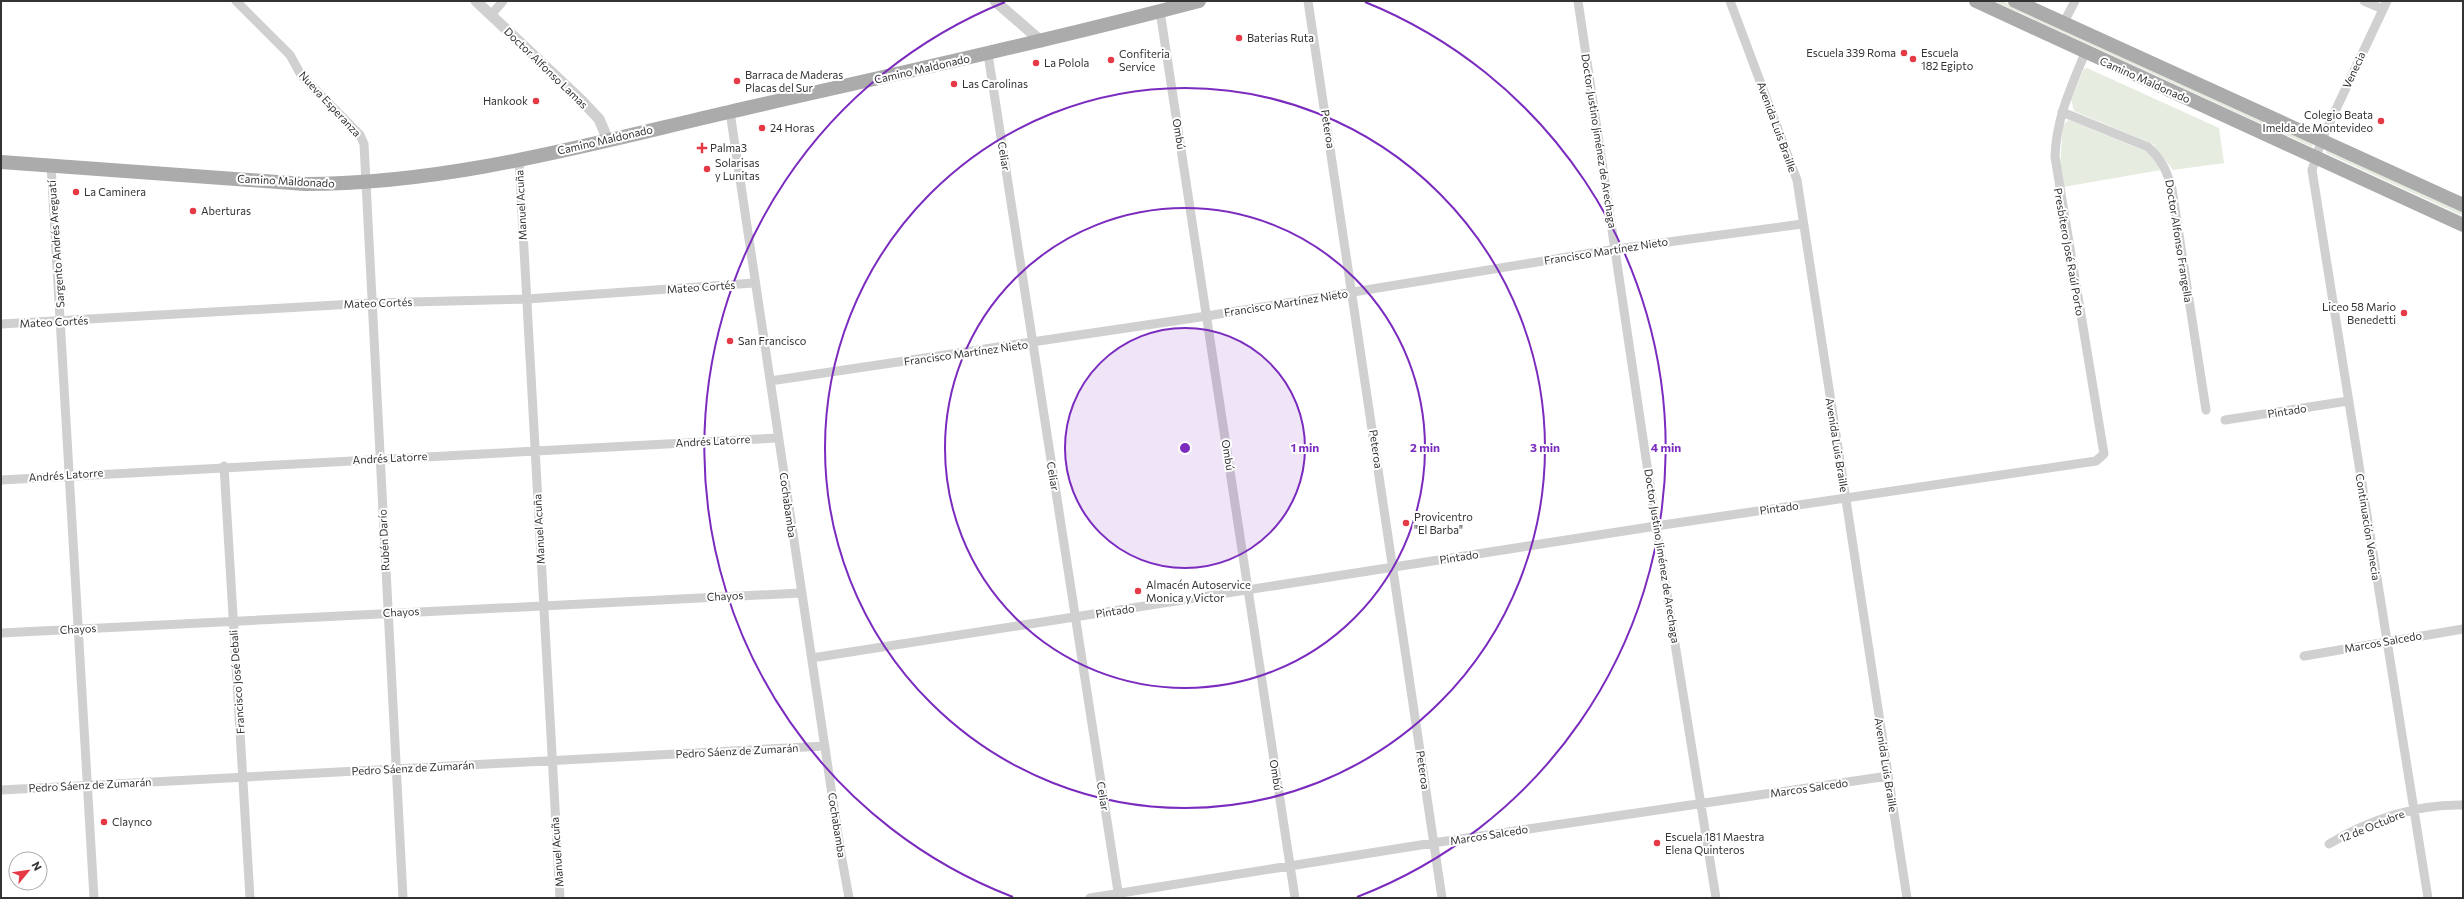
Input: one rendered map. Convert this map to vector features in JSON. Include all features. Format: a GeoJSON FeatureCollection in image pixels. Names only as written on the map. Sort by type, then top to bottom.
{"type":"FeatureCollection","features":[{"type":"Feature","properties":{"kind":"main road","name":"Camino Maldonado"},"geometry":{"type":"LineString","coordinates":[[1,162],[305,184],[364,183],[445,173],[608,140],[1042,42],[1198,1]]}},
{"type":"Feature","properties":{"kind":"main road","name":"Camino Maldonado"},"geometry":{"type":"LineString","coordinates":[[1976,1],[2085,53],[2463,225]]}},
{"type":"Feature","properties":{"kind":"main road","name":"Camino Maldonado"},"geometry":{"type":"LineString","coordinates":[[2015,1],[2322,139],[2463,205]]}},
{"type":"Feature","properties":{"kind":"street","name":"Nueva Esperanza"},"geometry":{"type":"LineString","coordinates":[[236,1],[290,55],[302,75],[360,135],[364,144],[364,183]]}},
{"type":"Feature","properties":{"kind":"street","name":"Doctor Alfonso Lamas"},"geometry":{"type":"LineString","coordinates":[[476,1],[582,100],[599,119],[608,140]]}},
{"type":"Feature","properties":{"kind":"street"},"geometry":{"type":"LineString","coordinates":[[491,15],[503,1]]}},
{"type":"Feature","properties":{"kind":"street"},"geometry":{"type":"LineString","coordinates":[[994,1],[1042,42]]}},
{"type":"Feature","properties":{"kind":"street","name":"Peteroa"},"geometry":{"type":"LineString","coordinates":[[1308,1],[1353,292],[1442,898]]}},
{"type":"Feature","properties":{"kind":"street","name":"Doctor Justino Jiménez de Arechaga"},"geometry":{"type":"LineString","coordinates":[[1578,1],[1656,526],[1716,898]]}},
{"type":"Feature","properties":{"kind":"street","name":"Avenida Luis Braille"},"geometry":{"type":"LineString","coordinates":[[1730,1],[1797,180],[1802,224],[1907,898]]}},
{"type":"Feature","properties":{"kind":"street"},"geometry":{"type":"LineString","coordinates":[[2064,24],[2075,1]]}},
{"type":"Feature","properties":{"kind":"street"},"geometry":{"type":"LineString","coordinates":[[2364,1],[2385,5]]}},
{"type":"Feature","properties":{"kind":"street","name":"Venecia"},"geometry":{"type":"LineString","coordinates":[[2322,139],[2385,5]]}},
{"type":"Feature","properties":{"kind":"street","name":"Ombú"},"geometry":{"type":"LineString","coordinates":[[1160,11],[1295,898]]}},
{"type":"Feature","properties":{"kind":"street","name":"Presbítero José Raúl Porto"},"geometry":{"type":"LineString","coordinates":[[2085,53],[2062,112],[2055,144],[2057,181],[2104,454]]}},
{"type":"Feature","properties":{"kind":"street","name":"Celiar"},"geometry":{"type":"LineString","coordinates":[[988,54],[1118,896]]}},
{"type":"Feature","properties":{"kind":"street","name":"Cochabamba"},"geometry":{"type":"LineString","coordinates":[[730,112],[754,284],[849,898]]}},
{"type":"Feature","properties":{"kind":"street","name":"Doctor Alfonso Frangella"},"geometry":{"type":"LineString","coordinates":[[2062,112],[2148,147],[2157,155],[2168,174],[2206,410]]}},
{"type":"Feature","properties":{"kind":"street"},"geometry":{"type":"LineString","coordinates":[[2315,157],[2322,139]]}},
{"type":"Feature","properties":{"kind":"street","name":"Continuación Venecia"},"geometry":{"type":"LineString","coordinates":[[2315,157],[2312,170],[2428,898]]}},
{"type":"Feature","properties":{"kind":"street","name":"Manuel Acuña"},"geometry":{"type":"LineString","coordinates":[[519,159],[551,760],[560,898]]}},
{"type":"Feature","properties":{"kind":"street","name":"Sargento Andrés Areguatí"},"geometry":{"type":"LineString","coordinates":[[51,165],[86,785],[94,898]]}},
{"type":"Feature","properties":{"kind":"street","name":"Rubén Darío"},"geometry":{"type":"LineString","coordinates":[[364,183],[372,303],[403,898]]}},
{"type":"Feature","properties":{"kind":"street","name":"Francisco Martínez Nieto"},"geometry":{"type":"LineString","coordinates":[[770,382],[1207,316],[1616,249],[1802,224]]}},
{"type":"Feature","properties":{"kind":"street","name":"Mateo Cortés"},"geometry":{"type":"LineString","coordinates":[[1,324],[61,322],[372,303],[527,299],[754,284]]}},
{"type":"Feature","properties":{"kind":"street","name":"Pintado"},"geometry":{"type":"LineString","coordinates":[[2225,420],[2348,401]]}},
{"type":"Feature","properties":{"kind":"street","name":"Andrés Latorre"},"geometry":{"type":"LineString","coordinates":[[1,480],[69,474],[778,438]]}},
{"type":"Feature","properties":{"kind":"street","name":"Pintado"},"geometry":{"type":"LineString","coordinates":[[812,658],[1656,526],[2096,461],[2104,454]]}},
{"type":"Feature","properties":{"kind":"street","name":"Francisco José Debali"},"geometry":{"type":"LineString","coordinates":[[224,466],[250,898]]}},
{"type":"Feature","properties":{"kind":"street","name":"Chayos"},"geometry":{"type":"LineString","coordinates":[[1,633],[543,604],[801,593]]}},
{"type":"Feature","properties":{"kind":"street","name":"Marcos Salcedo"},"geometry":{"type":"LineString","coordinates":[[2304,656],[2463,629]]}},
{"type":"Feature","properties":{"kind":"street","name":"Pedro Sáenz de Zumarán"},"geometry":{"type":"LineString","coordinates":[[1,790],[825,746]]}},
{"type":"Feature","properties":{"kind":"street","name":"Marcos Salcedo"},"geometry":{"type":"LineString","coordinates":[[1090,898],[1118,896],[1290,866],[1888,776]]}},
{"type":"Feature","properties":{"kind":"street","name":"12 de Octubre"},"geometry":{"type":"LineString","coordinates":[[2328,844],[2366,825],[2414,810],[2463,805]]}},
{"type":"Feature","properties":{"kind":"shaded area"},"geometry":{"type":"Polygon","coordinates":[[[1994,1],[2002,1],[2313,144],[2312,147],[1994,1]]]}},
{"type":"Feature","properties":{"kind":"shaded area"},"geometry":{"type":"Polygon","coordinates":[[[2087,68],[2219,128],[2224,163],[2173,170],[2153,144],[2074,111],[2071,99],[2084,69],[2087,68]]]}},
{"type":"Feature","properties":{"kind":"shaded area"},"geometry":{"type":"Polygon","coordinates":[[[2069,120],[2147,152],[2153,156],[2161,170],[2063,187],[2060,164],[2063,125],[2069,120]]]}},
{"type":"Feature","properties":{"kind":"shaded area"},"geometry":{"type":"Polygon","coordinates":[[[2326,150],[2463,211],[2463,216],[2326,153],[2326,150]]]}},
{"type":"Feature","properties":{"kind":"place","name":"Baterias Ruta"},"geometry":{"type":"Point","coordinates":[1239,38]}},
{"type":"Feature","properties":{"kind":"place","name":"Escuela 339 Roma"},"geometry":{"type":"Point","coordinates":[1904,53]}},
{"type":"Feature","properties":{"kind":"place","name":"Escuela 182 Egipto"},"geometry":{"type":"Point","coordinates":[1913,59]}},
{"type":"Feature","properties":{"kind":"place","name":"Confiteria Service"},"geometry":{"type":"Point","coordinates":[1111,60]}},
{"type":"Feature","properties":{"kind":"place","name":"La Polola"},"geometry":{"type":"Point","coordinates":[1036,63]}},
{"type":"Feature","properties":{"kind":"place","name":"Barraca de Maderas Placas del Sur"},"geometry":{"type":"Point","coordinates":[737,81]}},
{"type":"Feature","properties":{"kind":"place","name":"Las Carolinas"},"geometry":{"type":"Point","coordinates":[954,84]}},
{"type":"Feature","properties":{"kind":"place","name":"Hankook"},"geometry":{"type":"Point","coordinates":[536,101]}},
{"type":"Feature","properties":{"kind":"place","name":"Colegio Beata Imelda de Montevideo"},"geometry":{"type":"Point","coordinates":[2381,121]}},
{"type":"Feature","properties":{"kind":"place","name":"24 Horas"},"geometry":{"type":"Point","coordinates":[762,128]}},
{"type":"Feature","properties":{"kind":"place","name":"Palma3"},"geometry":{"type":"Point","coordinates":[702,148]}},
{"type":"Feature","properties":{"kind":"place","name":"Solarisas y Lunitas"},"geometry":{"type":"Point","coordinates":[707,169]}},
{"type":"Feature","properties":{"kind":"place","name":"La Caminera"},"geometry":{"type":"Point","coordinates":[76,192]}},
{"type":"Feature","properties":{"kind":"place","name":"Aberturas"},"geometry":{"type":"Point","coordinates":[193,211]}},
{"type":"Feature","properties":{"kind":"place","name":"Liceo 58 Mario Benedetti"},"geometry":{"type":"Point","coordinates":[2404,313]}},
{"type":"Feature","properties":{"kind":"place","name":"San Francisco"},"geometry":{"type":"Point","coordinates":[730,341]}},
{"type":"Feature","properties":{"kind":"place","name":"Provicentro \"El Barba\""},"geometry":{"type":"Point","coordinates":[1406,523]}},
{"type":"Feature","properties":{"kind":"place","name":"Almacén Autoservice Monica y Victor"},"geometry":{"type":"Point","coordinates":[1138,591]}},
{"type":"Feature","properties":{"kind":"place","name":"Claynco"},"geometry":{"type":"Point","coordinates":[104,822]}},
{"type":"Feature","properties":{"kind":"place","name":"Escuela 181 Maestra Elena Quinteros"},"geometry":{"type":"Point","coordinates":[1657,843]}}]}
